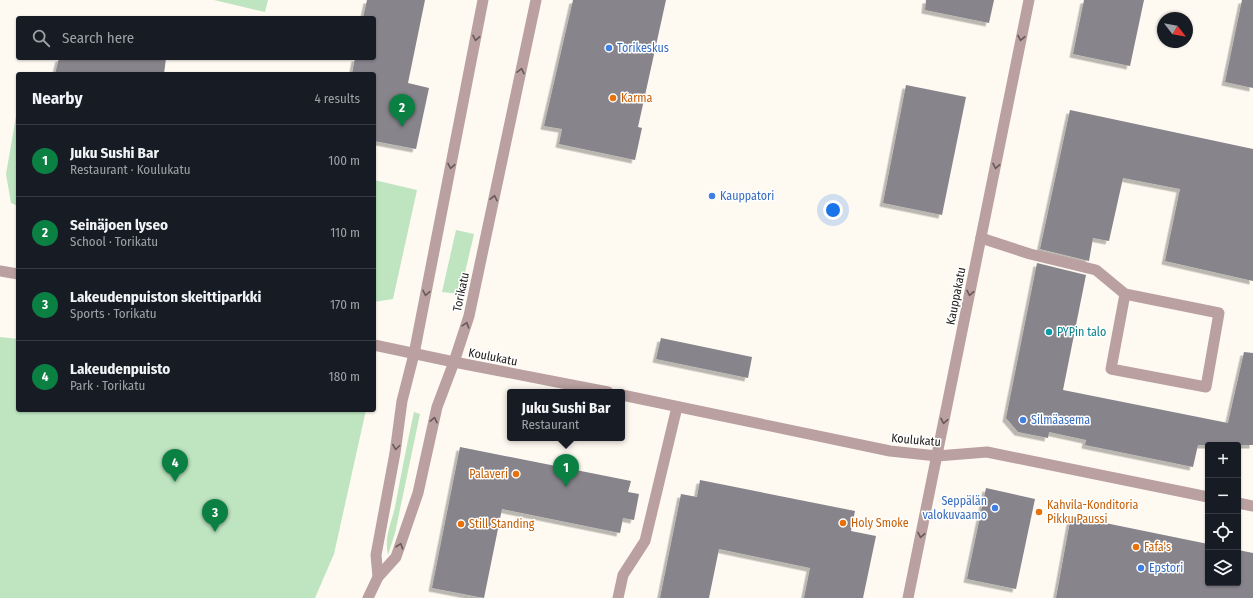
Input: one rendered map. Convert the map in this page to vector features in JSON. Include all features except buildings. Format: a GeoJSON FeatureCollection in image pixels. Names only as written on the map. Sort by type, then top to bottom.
{"type":"FeatureCollection","features":[{"type":"Feature","properties":{"kind":"street"},"geometry":{"type":"LineString","coordinates":[[378,577],[376,555],[395,453],[402,401],[414,354],[483,0]]}},
{"type":"Feature","properties":{"kind":"street","name":"Torikatu"},"geometry":{"type":"LineString","coordinates":[[368,598],[378,577],[396,557],[418,493],[437,407],[469,316],[536,0]]}},
{"type":"Feature","properties":{"kind":"street","name":"Kauppakatu"},"geometry":{"type":"LineString","coordinates":[[908,598],[938,456],[1029,0]]}},
{"type":"Feature","properties":{"kind":"street"},"geometry":{"type":"LineString","coordinates":[[981,238],[1034,256],[1096,270],[1125,294],[1219,313],[1206,387],[1111,369],[1125,294]]}},
{"type":"Feature","properties":{"kind":"street"},"geometry":{"type":"LineString","coordinates":[[0,271],[16,274]]}},
{"type":"Feature","properties":{"kind":"street","name":"Koulukatu"},"geometry":{"type":"LineString","coordinates":[[376,345],[593,389]]}},
{"type":"Feature","properties":{"kind":"street","name":"Koulukatu"},"geometry":{"type":"LineString","coordinates":[[625,396],[890,451],[938,456],[987,452],[1205,496]]}},
{"type":"Feature","properties":{"kind":"street"},"geometry":{"type":"LineString","coordinates":[[618,598],[623,575],[645,541],[677,407]]}},
{"type":"Feature","properties":{"kind":"street"},"geometry":{"type":"LineString","coordinates":[[1241,504],[1253,506]]}},
{"type":"Feature","properties":{"kind":"green space"},"geometry":{"type":"Polygon","coordinates":[[[214,0],[268,0],[265,12],[214,0]]]}},
{"type":"Feature","properties":{"kind":"green space"},"geometry":{"type":"Polygon","coordinates":[[[16,116],[16,205],[11,203],[6,174],[16,116]]]}},
{"type":"Feature","properties":{"kind":"green space"},"geometry":{"type":"Polygon","coordinates":[[[376,180],[417,190],[393,299],[376,302],[376,180]]]}},
{"type":"Feature","properties":{"kind":"green space"},"geometry":{"type":"Polygon","coordinates":[[[456,230],[474,234],[460,294],[442,292],[456,230]]]}},
{"type":"Feature","properties":{"kind":"green space"},"geometry":{"type":"Polygon","coordinates":[[[0,337],[16,339],[16,412],[366,412],[334,554],[315,598],[0,598],[0,337]]]}},
{"type":"Feature","properties":{"kind":"green space"},"geometry":{"type":"Polygon","coordinates":[[[414,412],[420,414],[395,533],[388,555],[387,537],[395,507],[414,412]]]}},
{"type":"Feature","properties":{"kind":"place","name":"Torikeskus"},"geometry":{"type":"Point","coordinates":[609,48]}},
{"type":"Feature","properties":{"kind":"place","name":"Karma"},"geometry":{"type":"Point","coordinates":[613,98]}},
{"type":"Feature","properties":{"kind":"place","name":"Seinäjoen lyseo"},"geometry":{"type":"Point","coordinates":[402,127]}},
{"type":"Feature","properties":{"kind":"place","name":"Kauppatori"},"geometry":{"type":"Point","coordinates":[712,196]}},
{"type":"Feature","properties":{"kind":"place","name":"PYPin talo"},"geometry":{"type":"Point","coordinates":[1049,332]}},
{"type":"Feature","properties":{"kind":"place","name":"Silmäasema"},"geometry":{"type":"Point","coordinates":[1023,420]}},
{"type":"Feature","properties":{"kind":"place","name":"Palaveri"},"geometry":{"type":"Point","coordinates":[516,474]}},
{"type":"Feature","properties":{"kind":"place","name":"Lakeudenpuisto"},"geometry":{"type":"Point","coordinates":[175,482]}},
{"type":"Feature","properties":{"kind":"place","name":"Juku Sushi Bar"},"geometry":{"type":"Point","coordinates":[566,487]}},
{"type":"Feature","properties":{"kind":"place","name":"Seppälän valokuvaamo"},"geometry":{"type":"Point","coordinates":[995,508]}},
{"type":"Feature","properties":{"kind":"place","name":"Kahvila-Konditoria Pikku Paussi"},"geometry":{"type":"Point","coordinates":[1039,512]}},
{"type":"Feature","properties":{"kind":"place","name":"Holy Smoke"},"geometry":{"type":"Point","coordinates":[843,523]}},
{"type":"Feature","properties":{"kind":"place","name":"Still Standing"},"geometry":{"type":"Point","coordinates":[461,524]}},
{"type":"Feature","properties":{"kind":"place","name":"Lakeudenpuiston skeittiparkki"},"geometry":{"type":"Point","coordinates":[215,532]}},
{"type":"Feature","properties":{"kind":"place","name":"Fafa's"},"geometry":{"type":"Point","coordinates":[1136,547]}},
{"type":"Feature","properties":{"kind":"place","name":"Epstori"},"geometry":{"type":"Point","coordinates":[1141,568]}}]}
